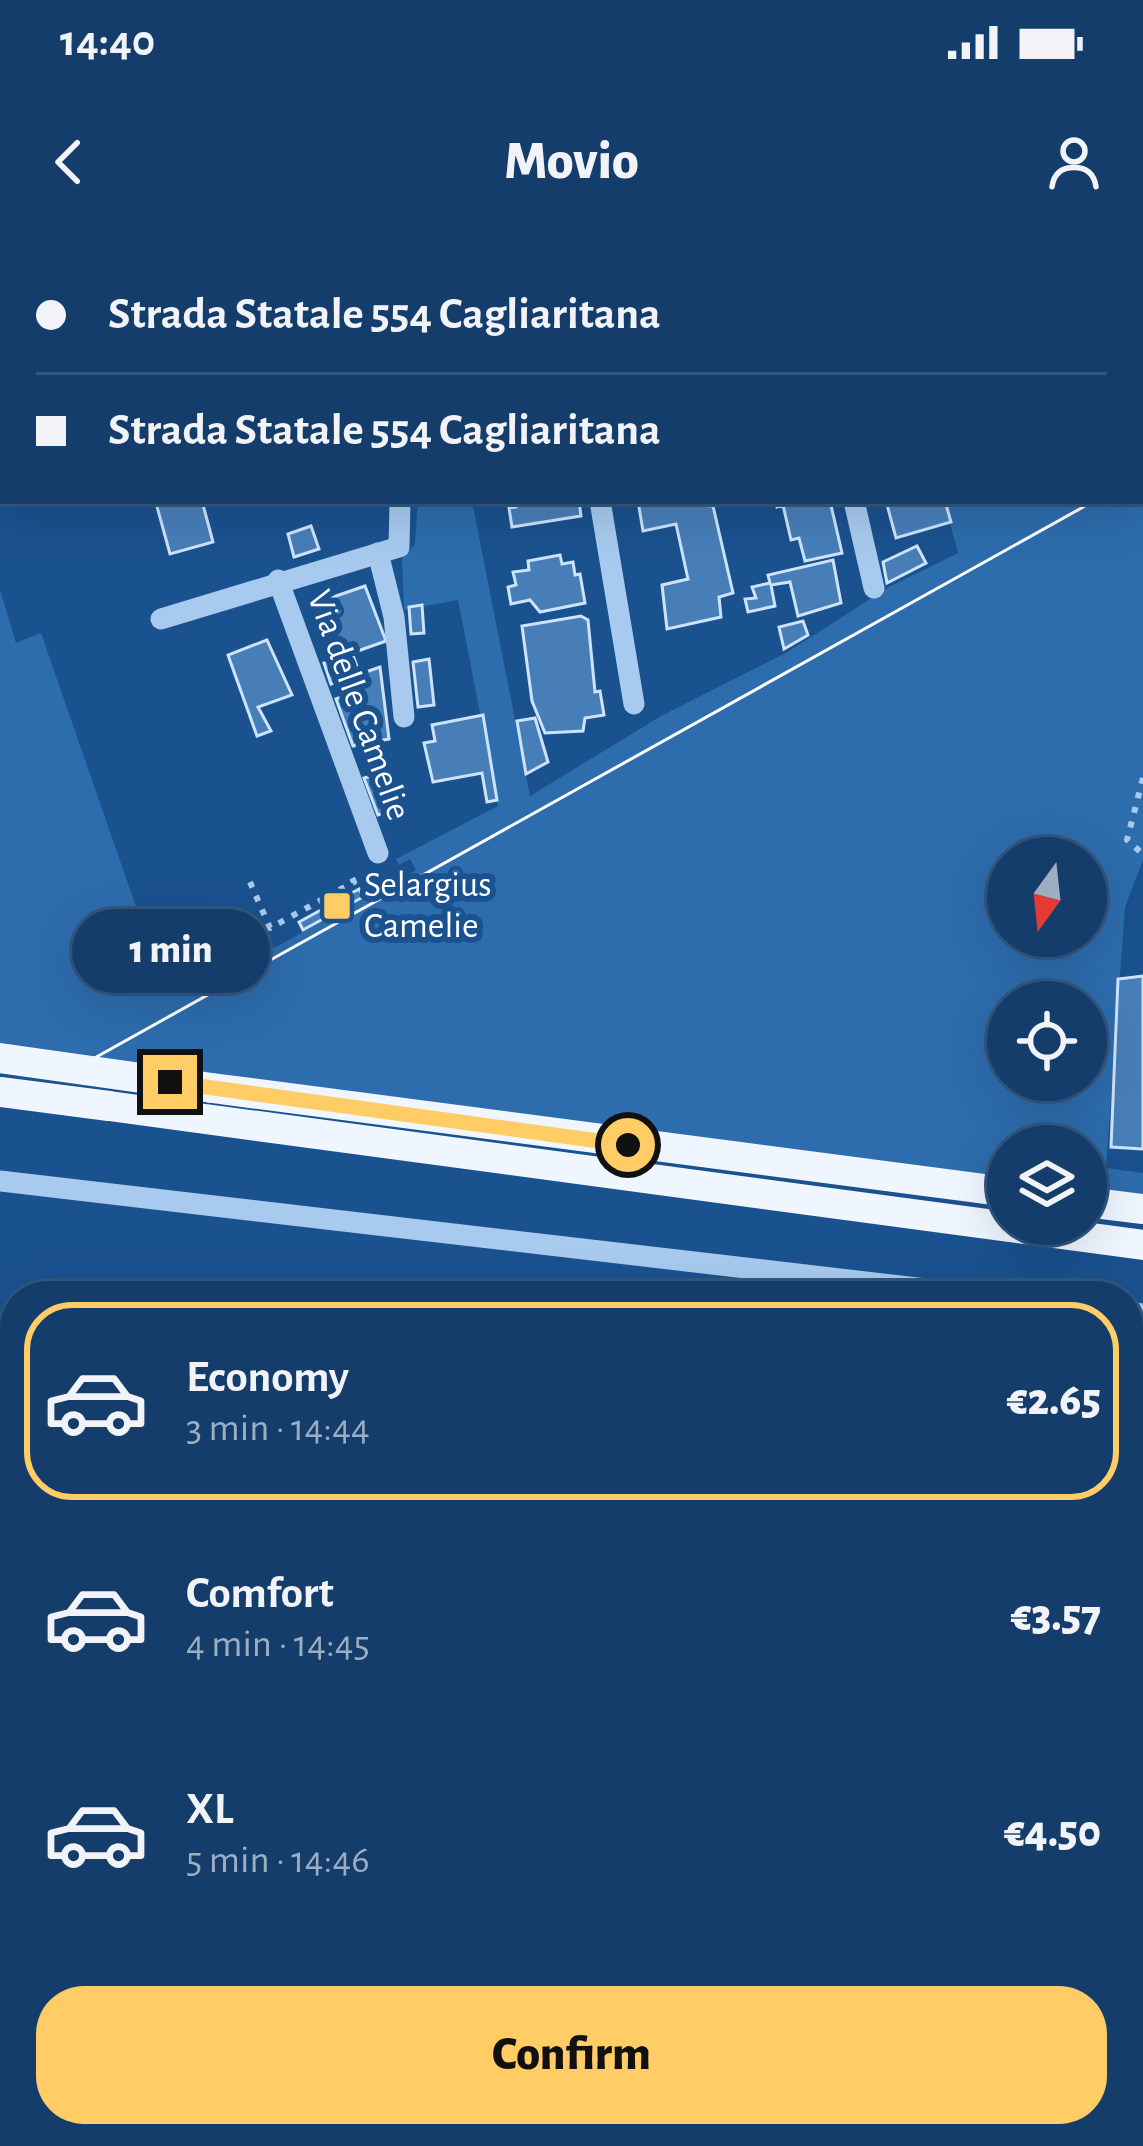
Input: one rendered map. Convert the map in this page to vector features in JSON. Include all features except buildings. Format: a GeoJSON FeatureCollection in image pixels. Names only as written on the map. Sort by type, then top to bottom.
{"type":"FeatureCollection","features":[{"type":"Feature","properties":{"kind":"main road"},"geometry":{"type":"LineString","coordinates":[[0,1058],[987,1189]]}},
{"type":"Feature","properties":{"kind":"main road"},"geometry":{"type":"LineString","coordinates":[[0,1092],[1139,1245]]}},
{"type":"Feature","properties":{"kind":"main road"},"geometry":{"type":"LineString","coordinates":[[1107,1205],[1142,1209]]}},
{"type":"Feature","properties":{"kind":"street","name":"Via delle Camelie"},"geometry":{"type":"LineString","coordinates":[[161,619],[399,547],[400,504]]}},
{"type":"Feature","properties":{"kind":"street"},"geometry":{"type":"LineString","coordinates":[[601,504],[634,704]]}},
{"type":"Feature","properties":{"kind":"street"},"geometry":{"type":"LineString","coordinates":[[855,504],[874,588]]}},
{"type":"Feature","properties":{"kind":"street","name":"Via delle Camelie"},"geometry":{"type":"LineString","coordinates":[[378,553],[394,617],[404,717]]}},
{"type":"Feature","properties":{"kind":"street","name":"Via delle Camelie"},"geometry":{"type":"LineString","coordinates":[[278,580],[378,853]]}},
{"type":"Feature","properties":{"kind":"street"},"geometry":{"type":"LineString","coordinates":[[0,1181],[857,1281]]}},
{"type":"Feature","properties":{"kind":"path"},"geometry":{"type":"LineString","coordinates":[[1143,778],[1127,840],[1143,854]]}},
{"type":"Feature","properties":{"kind":"path"},"geometry":{"type":"LineString","coordinates":[[250,882],[270,928],[326,901],[354,882],[351,876]]}},
{"type":"Feature","properties":{"kind":"shaded area"},"geometry":{"type":"Polygon","coordinates":[[[418,504],[473,504],[530,796],[661,716],[786,653],[889,587],[958,553],[945,504],[1143,504],[1143,860],[1125,907],[1107,1154],[1107,1125],[987,1125],[987,1178],[0,1047],[0,590],[16,643],[41,633],[159,973],[261,926],[274,948],[416,870],[410,859],[399,865],[396,859],[498,806],[458,600],[404,610],[402,559],[415,544],[418,504]]]}},
{"type":"Feature","properties":{"kind":"shaded area"},"geometry":{"type":"Polygon","coordinates":[[[1107,1168],[1143,1173],[1143,1199],[1107,1194],[1107,1168]]]}},
{"type":"Feature","properties":{"kind":"tram line"},"geometry":{"type":"LineString","coordinates":[[91,1060],[1089,504]]}},
{"type":"Feature","properties":{"kind":"place","name":"Selargius Camelie"},"geometry":{"type":"Point","coordinates":[337,906]}},
{"type":"Feature","properties":{"kind":"route"},"geometry":{"type":"LineString","coordinates":[[170,1082],[628,1145]]}}]}
